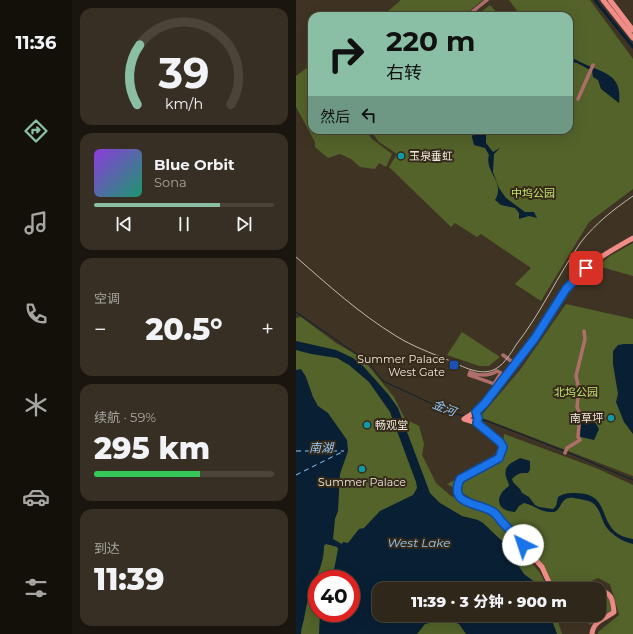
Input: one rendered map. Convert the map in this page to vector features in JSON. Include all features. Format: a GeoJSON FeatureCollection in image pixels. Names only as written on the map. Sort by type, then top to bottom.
{"type":"FeatureCollection","features":[{"type":"Feature","properties":{"kind":"street"},"geometry":{"type":"LineString","coordinates":[[472,12],[487,0]]}},
{"type":"Feature","properties":{"kind":"street"},"geometry":{"type":"LineString","coordinates":[[603,0],[633,38]]}},
{"type":"Feature","properties":{"kind":"street"},"geometry":{"type":"LineString","coordinates":[[610,0],[633,30]]}},
{"type":"Feature","properties":{"kind":"street"},"geometry":{"type":"LineString","coordinates":[[578,99],[593,65]]}},
{"type":"Feature","properties":{"kind":"street"},"geometry":{"type":"LineString","coordinates":[[478,420],[464,419],[476,412],[485,403],[545,324],[560,297],[573,280],[593,262],[633,238]]}},
{"type":"Feature","properties":{"kind":"street"},"geometry":{"type":"LineString","coordinates":[[565,452],[567,448],[580,440],[578,437],[580,414],[577,407],[579,389],[576,376],[585,339],[584,331]]}},
{"type":"Feature","properties":{"kind":"street"},"geometry":{"type":"LineString","coordinates":[[503,355],[515,364]]}},
{"type":"Feature","properties":{"kind":"street"},"geometry":{"type":"LineString","coordinates":[[470,372],[484,375],[497,372],[500,373],[494,384],[484,379],[479,379],[469,375],[470,372]]}},
{"type":"Feature","properties":{"kind":"street"},"geometry":{"type":"LineString","coordinates":[[476,412],[478,420],[503,447],[499,458],[460,479],[456,491],[460,498],[494,513],[542,567],[549,582]]}},
{"type":"Feature","properties":{"kind":"street"},"geometry":{"type":"LineString","coordinates":[[606,592],[611,596],[614,612],[606,617]]}},
{"type":"Feature","properties":{"kind":"street"},"geometry":{"type":"LineString","coordinates":[[592,634],[592,629],[597,622]]}},
{"type":"Feature","properties":{"kind":"green space"},"geometry":{"type":"Polygon","coordinates":[[[483,0],[468,12],[388,11],[400,1],[483,0]]]}},
{"type":"Feature","properties":{"kind":"green space","name":"中坞公园"},"geometry":{"type":"Polygon","coordinates":[[[509,0],[590,0],[633,59],[633,189],[589,222],[541,301],[515,284],[531,268],[481,234],[477,237],[455,223],[451,227],[389,167],[397,154],[379,142],[373,134],[573,134],[573,12],[518,12],[509,0]]]}},
{"type":"Feature","properties":{"kind":"green space"},"geometry":{"type":"Polygon","coordinates":[[[490,5],[496,12],[481,12],[490,5]]]}},
{"type":"Feature","properties":{"kind":"green space"},"geometry":{"type":"Polygon","coordinates":[[[308,67],[308,129],[296,107],[296,76],[308,67]]]}},
{"type":"Feature","properties":{"kind":"green space"},"geometry":{"type":"Polygon","coordinates":[[[311,134],[368,134],[372,139],[392,154],[386,167],[379,163],[375,169],[360,167],[351,159],[340,154],[328,158],[315,147],[315,142],[311,134]]]}},
{"type":"Feature","properties":{"kind":"green space"},"geometry":{"type":"Polygon","coordinates":[[[633,243],[633,276],[598,266],[610,256],[633,243]]]}},
{"type":"Feature","properties":{"kind":"green space","name":"北坞公园"},"geometry":{"type":"Polygon","coordinates":[[[566,304],[633,319],[633,476],[480,417],[520,370],[566,304]]]}},
{"type":"Feature","properties":{"kind":"green space","name":"Summer Palace"},"geometry":{"type":"Polygon","coordinates":[[[301,317],[336,343],[362,358],[394,397],[405,419],[419,426],[424,444],[422,455],[436,483],[451,496],[487,512],[515,540],[542,576],[544,582],[372,582],[372,622],[558,622],[562,634],[296,634],[296,318],[301,317]]]}},
{"type":"Feature","properties":{"kind":"green space"},"geometry":{"type":"Polygon","coordinates":[[[462,332],[500,357],[489,366],[479,366],[447,355],[462,332]]]}},
{"type":"Feature","properties":{"kind":"green space"},"geometry":{"type":"Polygon","coordinates":[[[504,434],[596,468],[633,485],[633,634],[598,634],[598,632],[619,615],[610,584],[598,578],[589,582],[551,582],[503,517],[447,484],[502,454],[504,434]]]}},
{"type":"Feature","properties":{"kind":"green space"},"geometry":{"type":"Polygon","coordinates":[[[606,596],[609,598],[611,611],[606,614],[606,596]]]}},
{"type":"Feature","properties":{"kind":"water"},"geometry":{"type":"Polygon","coordinates":[[[573,58],[608,74],[616,82],[618,87],[619,103],[601,89],[598,80],[593,77],[592,71],[573,62],[573,58]]]}},
{"type":"Feature","properties":{"kind":"water"},"geometry":{"type":"Polygon","coordinates":[[[473,134],[487,134],[486,143],[493,152],[500,148],[494,154],[493,172],[496,180],[489,167],[489,155],[485,148],[474,145],[473,134]]]}},
{"type":"Feature","properties":{"kind":"water"},"geometry":{"type":"Polygon","coordinates":[[[497,183],[506,198],[525,212],[534,212],[537,218],[529,216],[519,219],[519,213],[515,208],[501,205],[495,200],[498,194],[497,183]]]}},
{"type":"Feature","properties":{"kind":"water"},"geometry":{"type":"Polygon","coordinates":[[[296,341],[336,350],[353,358],[363,366],[388,394],[398,408],[430,493],[440,503],[462,516],[478,520],[483,523],[503,542],[524,574],[535,582],[372,582],[372,622],[434,622],[425,624],[417,634],[319,634],[320,622],[360,622],[360,570],[334,570],[338,549],[337,547],[326,544],[324,546],[324,552],[319,570],[308,570],[308,598],[301,634],[296,634],[296,370],[301,369],[306,377],[318,406],[328,413],[347,440],[348,451],[340,474],[338,511],[335,519],[333,539],[342,544],[343,542],[348,543],[359,529],[364,528],[380,511],[413,495],[417,488],[390,412],[369,382],[349,365],[337,358],[296,350],[296,341]]]}},
{"type":"Feature","properties":{"kind":"water"},"geometry":{"type":"Polygon","coordinates":[[[633,344],[633,434],[624,422],[616,402],[618,394],[613,364],[613,351],[618,345],[633,344]]]}},
{"type":"Feature","properties":{"kind":"water"},"geometry":{"type":"Polygon","coordinates":[[[584,418],[597,424],[599,429],[594,440],[581,437],[579,435],[581,419],[584,418]]]}},
{"type":"Feature","properties":{"kind":"water"},"geometry":{"type":"Polygon","coordinates":[[[520,458],[530,461],[530,470],[528,473],[519,474],[512,479],[522,493],[529,497],[535,505],[553,509],[556,506],[558,497],[562,495],[573,493],[587,494],[599,503],[612,528],[618,534],[633,539],[633,544],[626,542],[612,534],[596,506],[588,501],[572,498],[567,499],[562,502],[558,510],[553,512],[541,510],[524,503],[519,506],[515,512],[504,509],[499,502],[499,498],[504,490],[509,486],[505,473],[507,467],[511,463],[520,458]]]}},
{"type":"Feature","properties":{"kind":"water"},"geometry":{"type":"Polygon","coordinates":[[[454,622],[553,622],[557,634],[466,634],[459,624],[454,622]]]}},
{"type":"Feature","properties":{"kind":"waterway"},"geometry":{"type":"LineString","coordinates":[[595,0],[633,47]]}},
{"type":"Feature","properties":{"kind":"waterway","name":"金河"},"geometry":{"type":"LineString","coordinates":[[296,312],[368,362],[383,381],[452,413],[464,416]]}},
{"type":"Feature","properties":{"kind":"waterway","name":"金河"},"geometry":{"type":"LineString","coordinates":[[479,419],[564,451]]}},
{"type":"Feature","properties":{"kind":"waterway","name":"金河"},"geometry":{"type":"LineString","coordinates":[[567,452],[633,480]]}},
{"type":"Feature","properties":{"kind":"ferry route"},"geometry":{"type":"LineString","coordinates":[[296,451],[344,451]]}},
{"type":"Feature","properties":{"kind":"ferry route"},"geometry":{"type":"LineString","coordinates":[[296,475],[344,451]]}},
{"type":"Feature","properties":{"kind":"tram line"},"geometry":{"type":"LineString","coordinates":[[296,257],[357,309],[402,340],[466,368],[485,372],[491,371],[505,361],[525,333],[581,242],[605,217],[633,196]]}},
{"type":"Feature","properties":{"kind":"place","name":"玉泉垂虹"},"geometry":{"type":"Point","coordinates":[401,156]}},
{"type":"Feature","properties":{"kind":"place","name":"Summer Palace West Gate"},"geometry":{"type":"Point","coordinates":[454,365]}},
{"type":"Feature","properties":{"kind":"place","name":"南草坪"},"geometry":{"type":"Point","coordinates":[611,418]}},
{"type":"Feature","properties":{"kind":"place","name":"畅观堂"},"geometry":{"type":"Point","coordinates":[367,425]}},
{"type":"Feature","properties":{"kind":"place","name":"Summer Palace"},"geometry":{"type":"Point","coordinates":[362,469]}},
{"type":"Feature","properties":{"kind":"route"},"geometry":{"type":"LineString","coordinates":[[523,545],[493,512],[460,498],[456,491],[457,485],[460,479],[499,458],[503,447],[500,442],[477,423],[478,418],[476,412],[485,403],[535,338],[566,289],[586,268]]}},
{"type":"Feature","properties":{"kind":"water label","name":"南湖"},"geometry":{"type":"Point","coordinates":[321,448]}},
{"type":"Feature","properties":{"kind":"water label","name":"West Lake"},"geometry":{"type":"Point","coordinates":[419,543]}}]}
